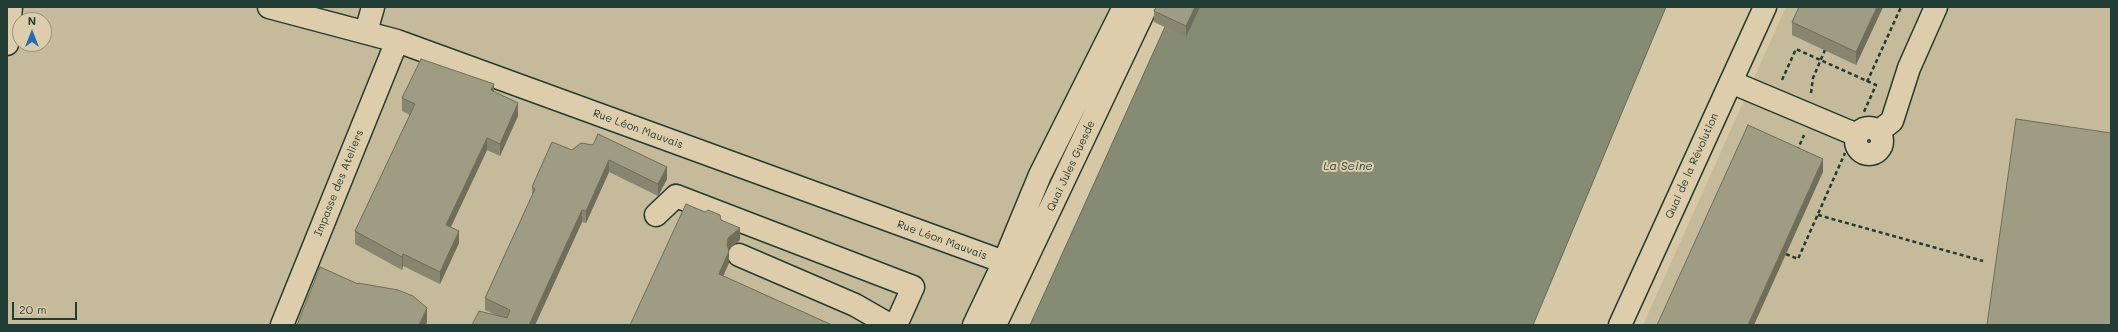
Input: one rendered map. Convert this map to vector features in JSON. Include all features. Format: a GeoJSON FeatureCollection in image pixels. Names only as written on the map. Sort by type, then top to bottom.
{"type":"FeatureCollection","features":[{"type":"Feature","properties":{"kind":"street"},"geometry":{"type":"LineString","coordinates":[[7,44],[11,7]]}},
{"type":"Feature","properties":{"kind":"street","name":"Rue Léon Mauvais"},"geometry":{"type":"LineString","coordinates":[[269,7],[397,41],[1012,267]]}},
{"type":"Feature","properties":{"kind":"street"},"geometry":{"type":"LineString","coordinates":[[366,32],[373,7]]}},
{"type":"Feature","properties":{"kind":"street","name":"Quai Jules Guesde"},"geometry":{"type":"LineString","coordinates":[[995,325],[1040,174],[1124,7]]}},
{"type":"Feature","properties":{"kind":"street","name":"Quai Jules Guesde"},"geometry":{"type":"LineString","coordinates":[[974,325],[1012,267],[1146,7]]}},
{"type":"Feature","properties":{"kind":"street","name":"Quai de la Révolution"},"geometry":{"type":"LineString","coordinates":[[1620,325],[1765,7]]}},
{"type":"Feature","properties":{"kind":"street"},"geometry":{"type":"LineString","coordinates":[[1731,82],[1857,135],[1861,130],[1869,128],[1878,132],[1892,121],[1909,68],[1936,7]]}},
{"type":"Feature","properties":{"kind":"street","name":"Impasse des Ateliers"},"geometry":{"type":"LineString","coordinates":[[282,325],[397,41]]}},
{"type":"Feature","properties":{"kind":"street"},"geometry":{"type":"LineString","coordinates":[[656,215],[676,196],[913,287],[896,325]]}},
{"type":"Feature","properties":{"kind":"street"},"geometry":{"type":"LineString","coordinates":[[739,255],[856,305],[890,325]]}},
{"type":"Feature","properties":{"kind":"path"},"geometry":{"type":"LineString","coordinates":[[1868,82],[1901,7]]}},
{"type":"Feature","properties":{"kind":"path"},"geometry":{"type":"LineString","coordinates":[[1818,215],[1983,261]]}},
{"type":"Feature","properties":{"kind":"shaded area"},"geometry":{"type":"Polygon","coordinates":[[[7,7],[1114,7],[965,325],[7,325],[7,7]]]}},
{"type":"Feature","properties":{"kind":"shaded area"},"geometry":{"type":"Polygon","coordinates":[[[1786,7],[2111,7],[2111,325],[1643,325],[1786,7]]]}},
{"type":"Feature","properties":{"kind":"water","name":"La Seine"},"geometry":{"type":"Polygon","coordinates":[[[1174,7],[1666,7],[1533,325],[1030,325],[1174,7]]]}},
{"type":"Feature","properties":{"kind":"building"},"geometry":{"type":"Polygon","coordinates":[[[1156,7],[1195,7],[1186,26],[1154,11],[1156,7]]]}},
{"type":"Feature","properties":{"kind":"building"},"geometry":{"type":"Polygon","coordinates":[[[1799,7],[1877,7],[1856,52],[1792,22],[1799,7]]]}},
{"type":"Feature","properties":{"kind":"building"},"geometry":{"type":"Polygon","coordinates":[[[421,59],[494,84],[491,90],[518,103],[500,144],[487,138],[446,225],[459,231],[440,272],[403,254],[402,257],[355,231],[415,104],[402,98],[421,59]]]}},
{"type":"Feature","properties":{"kind":"building"},"geometry":{"type":"Polygon","coordinates":[[[2016,119],[2111,133],[2111,325],[1987,325],[2016,119]]]}},
{"type":"Feature","properties":{"kind":"building"},"geometry":{"type":"Polygon","coordinates":[[[1748,125],[1823,159],[1748,325],[1657,325],[1748,125]]]}},
{"type":"Feature","properties":{"kind":"building"},"geometry":{"type":"Polygon","coordinates":[[[598,134],[667,167],[658,184],[609,160],[586,211],[582,210],[529,325],[472,325],[479,311],[507,318],[510,310],[485,298],[535,189],[532,187],[552,142],[572,150],[581,143],[593,145],[598,134]]]}},
{"type":"Feature","properties":{"kind":"building"},"geometry":{"type":"Polygon","coordinates":[[[686,204],[705,212],[708,210],[720,215],[721,220],[740,228],[728,238],[727,245],[729,251],[719,274],[832,325],[630,325],[686,204]]]}},
{"type":"Feature","properties":{"kind":"building"},"geometry":{"type":"Polygon","coordinates":[[[320,267],[358,284],[398,290],[413,296],[427,308],[419,325],[297,325],[320,267]]]}}]}
